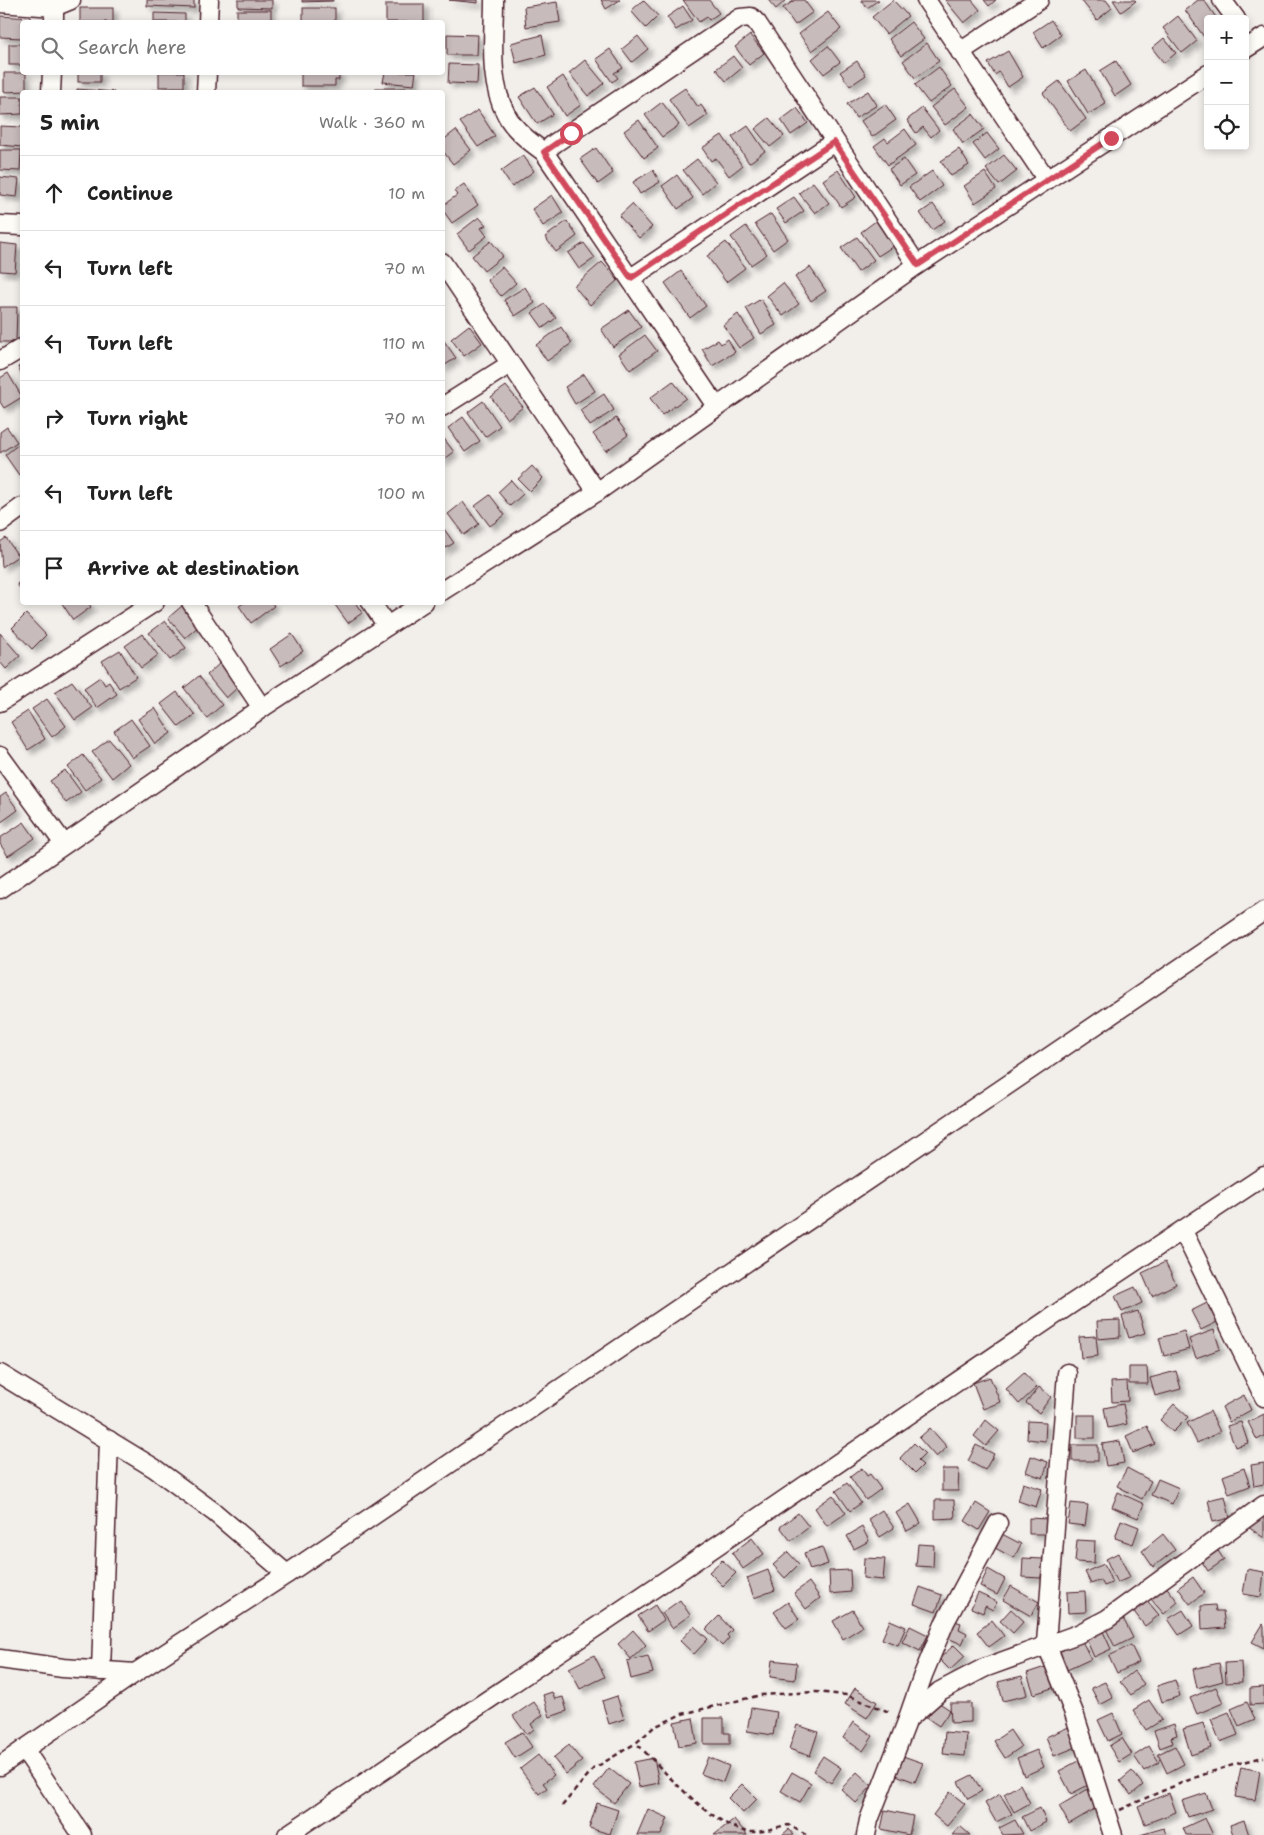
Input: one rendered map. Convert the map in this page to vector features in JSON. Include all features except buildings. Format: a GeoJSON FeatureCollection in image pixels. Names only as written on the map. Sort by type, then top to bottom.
{"type":"FeatureCollection","features":[{"type":"Feature","properties":{"kind":"street"},"geometry":{"type":"LineString","coordinates":[[0,3],[54,15],[71,0]]}},
{"type":"Feature","properties":{"kind":"street"},"geometry":{"type":"LineString","coordinates":[[208,20],[209,0]]}},
{"type":"Feature","properties":{"kind":"street"},"geometry":{"type":"LineString","coordinates":[[494,0],[497,93],[506,116],[526,139],[544,152],[716,406]]}},
{"type":"Feature","properties":{"kind":"street"},"geometry":{"type":"LineString","coordinates":[[926,0],[1047,180]]}},
{"type":"Feature","properties":{"kind":"street"},"geometry":{"type":"LineString","coordinates":[[960,52],[1039,0]]}},
{"type":"Feature","properties":{"kind":"street"},"geometry":{"type":"LineString","coordinates":[[1222,0],[1233,15]]}},
{"type":"Feature","properties":{"kind":"street"},"geometry":{"type":"LineString","coordinates":[[544,152],[740,18],[751,17],[758,23],[834,142],[918,265]]}},
{"type":"Feature","properties":{"kind":"street"},"geometry":{"type":"LineString","coordinates":[[51,90],[52,75]]}},
{"type":"Feature","properties":{"kind":"street"},"geometry":{"type":"LineString","coordinates":[[206,90],[207,75]]}},
{"type":"Feature","properties":{"kind":"street"},"geometry":{"type":"LineString","coordinates":[[445,589],[596,492],[918,265],[1204,77]]}},
{"type":"Feature","properties":{"kind":"street"},"geometry":{"type":"LineString","coordinates":[[631,278],[834,142]]}},
{"type":"Feature","properties":{"kind":"street"},"geometry":{"type":"LineString","coordinates":[[0,225],[20,226]]}},
{"type":"Feature","properties":{"kind":"street"},"geometry":{"type":"LineString","coordinates":[[445,266],[596,492]]}},
{"type":"Feature","properties":{"kind":"street"},"geometry":{"type":"LineString","coordinates":[[0,361],[20,349]]}},
{"type":"Feature","properties":{"kind":"street"},"geometry":{"type":"LineString","coordinates":[[445,405],[510,364]]}},
{"type":"Feature","properties":{"kind":"street"},"geometry":{"type":"LineString","coordinates":[[0,523],[20,508]]}},
{"type":"Feature","properties":{"kind":"street"},"geometry":{"type":"LineString","coordinates":[[0,702],[150,605]]}},
{"type":"Feature","properties":{"kind":"street"},"geometry":{"type":"LineString","coordinates":[[193,605],[262,708]]}},
{"type":"Feature","properties":{"kind":"street"},"geometry":{"type":"LineString","coordinates":[[373,605],[387,626]]}},
{"type":"Feature","properties":{"kind":"street"},"geometry":{"type":"LineString","coordinates":[[0,889],[262,708],[419,605]]}},
{"type":"Feature","properties":{"kind":"street"},"geometry":{"type":"LineString","coordinates":[[0,756],[64,844]]}},
{"type":"Feature","properties":{"kind":"street"},"geometry":{"type":"LineString","coordinates":[[0,1766],[135,1673],[287,1574],[1264,911]]}},
{"type":"Feature","properties":{"kind":"street"},"geometry":{"type":"LineString","coordinates":[[286,1835],[690,1564],[1068,1306],[1264,1176]]}},
{"type":"Feature","properties":{"kind":"street"},"geometry":{"type":"LineString","coordinates":[[1183,1231],[1264,1396]]}},
{"type":"Feature","properties":{"kind":"street"},"geometry":{"type":"LineString","coordinates":[[1067,1373],[1046,1643],[1054,1668],[1074,1713],[1110,1830]]}},
{"type":"Feature","properties":{"kind":"street"},"geometry":{"type":"LineString","coordinates":[[0,1374],[154,1468],[199,1501],[287,1574]]}},
{"type":"Feature","properties":{"kind":"street"},"geometry":{"type":"LineString","coordinates":[[101,1671],[109,1440]]}},
{"type":"Feature","properties":{"kind":"street"},"geometry":{"type":"LineString","coordinates":[[908,1718],[940,1691],[984,1668],[1046,1643],[1078,1634],[1107,1618],[1264,1505]]}},
{"type":"Feature","properties":{"kind":"street"},"geometry":{"type":"LineString","coordinates":[[866,1835],[869,1820],[945,1622],[998,1522]]}},
{"type":"Feature","properties":{"kind":"street"},"geometry":{"type":"LineString","coordinates":[[0,1659],[63,1668],[135,1673]]}},
{"type":"Feature","properties":{"kind":"street"},"geometry":{"type":"LineString","coordinates":[[24,1749],[82,1835]]}},
{"type":"Feature","properties":{"kind":"path"},"geometry":{"type":"LineString","coordinates":[[562,1806],[593,1769],[636,1743],[654,1727],[682,1714],[760,1695],[816,1692],[846,1695],[908,1718]]}},
{"type":"Feature","properties":{"kind":"path"},"geometry":{"type":"LineString","coordinates":[[636,1743],[712,1816],[737,1829],[753,1832],[789,1825],[806,1835]]}},
{"type":"Feature","properties":{"kind":"path"},"geometry":{"type":"LineString","coordinates":[[1110,1830],[1158,1792],[1227,1766],[1264,1757]]}},
{"type":"Feature","properties":{"kind":"route"},"geometry":{"type":"LineString","coordinates":[[571,133],[544,152],[631,278],[737,209],[834,142],[918,265],[1111,138]]}}]}
